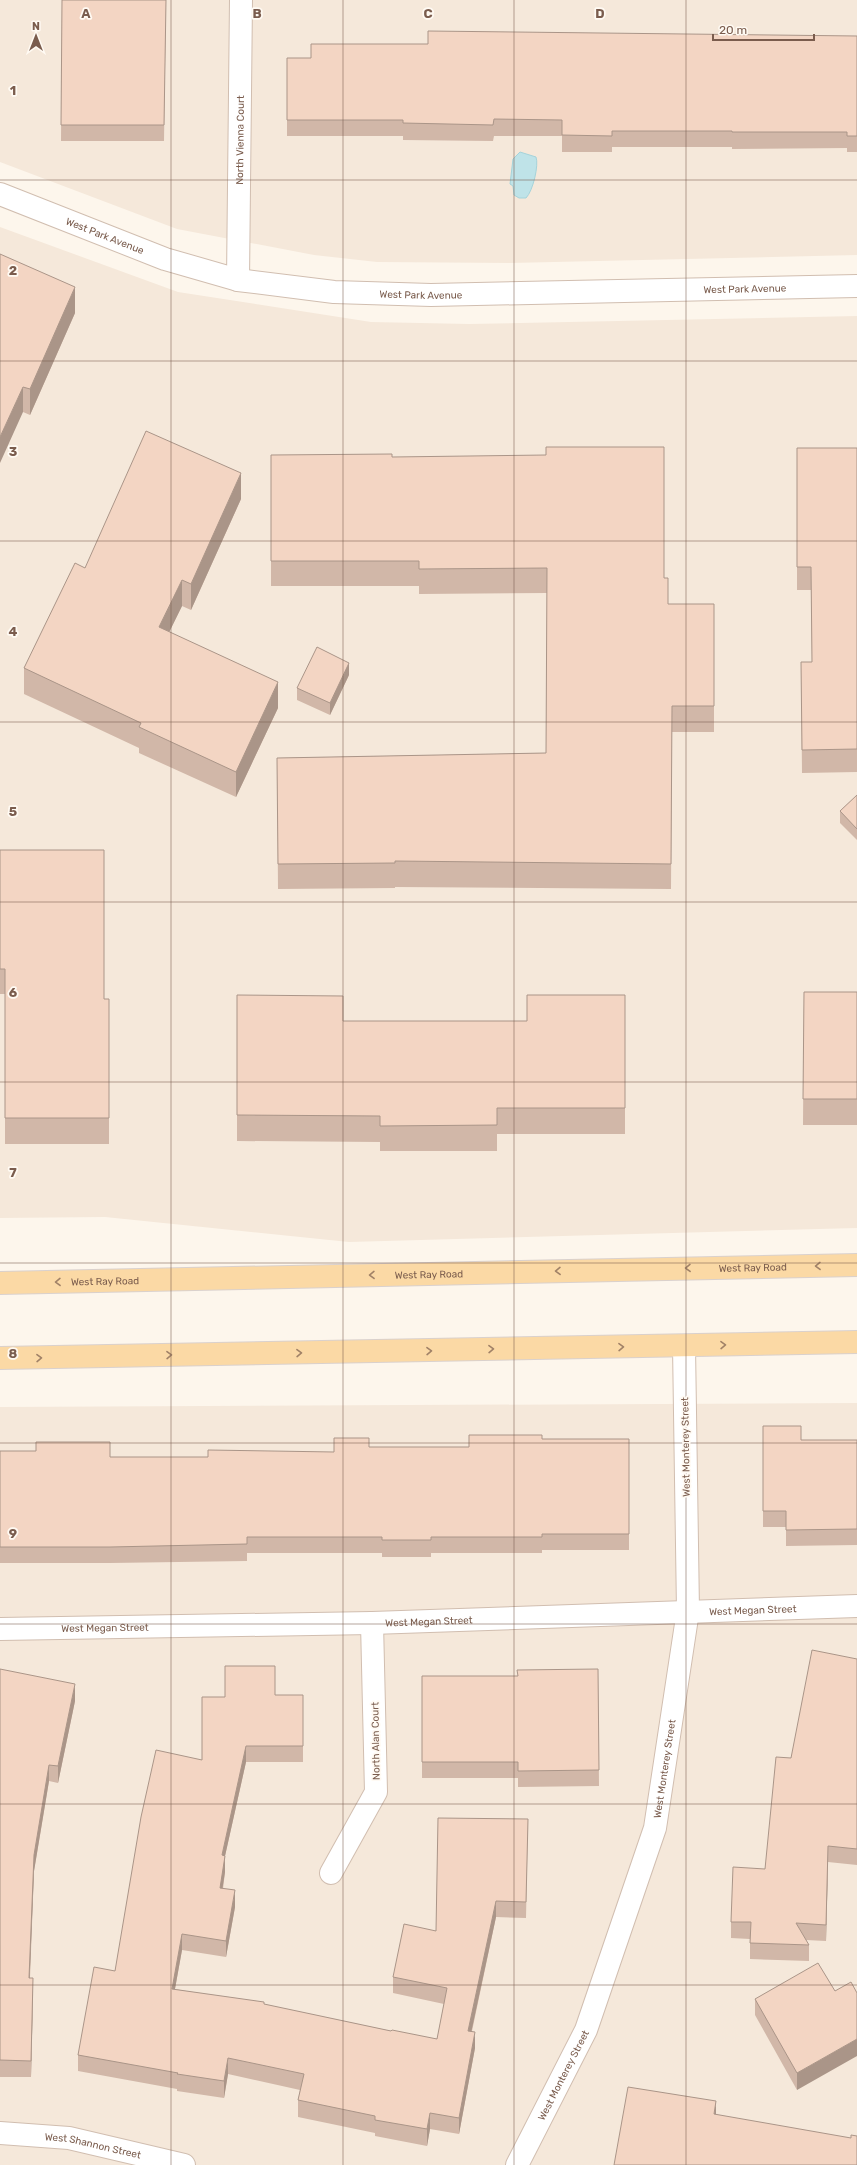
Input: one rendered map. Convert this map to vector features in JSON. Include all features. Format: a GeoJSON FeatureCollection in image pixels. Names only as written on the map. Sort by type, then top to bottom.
{"type":"FeatureCollection","features":[{"type":"Feature","properties":{"kind":"main road","name":"West Ray Road"},"geometry":{"type":"LineString","coordinates":[[0,1283],[857,1265]]}},
{"type":"Feature","properties":{"kind":"main road"},"geometry":{"type":"LineString","coordinates":[[0,1358],[857,1342]]}},
{"type":"Feature","properties":{"kind":"street","name":"North Vienna Court"},"geometry":{"type":"LineString","coordinates":[[238,280],[241,0]]}},
{"type":"Feature","properties":{"kind":"street","name":"West Park Avenue"},"geometry":{"type":"LineString","coordinates":[[0,194],[165,259],[238,280],[334,292],[431,295],[857,286]]}},
{"type":"Feature","properties":{"kind":"street","name":"West Monterey Street"},"geometry":{"type":"LineString","coordinates":[[517,2165],[586,2030],[655,1828],[688,1611],[684,1346]]}},
{"type":"Feature","properties":{"kind":"street","name":"West Megan Street"},"geometry":{"type":"LineString","coordinates":[[0,1629],[372,1623],[857,1606]]}},
{"type":"Feature","properties":{"kind":"street","name":"North Alan Court"},"geometry":{"type":"LineString","coordinates":[[331,1872],[376,1792],[372,1623]]}},
{"type":"Feature","properties":{"kind":"street","name":"West Shannon Street"},"geometry":{"type":"LineString","coordinates":[[0,2133],[68,2138],[184,2165]]}},
{"type":"Feature","properties":{"kind":"shaded area"},"geometry":{"type":"Polygon","coordinates":[[[0,0],[857,0],[857,255],[510,263],[377,262],[314,255],[177,229],[0,162],[0,0]]]}},
{"type":"Feature","properties":{"kind":"shaded area"},"geometry":{"type":"Polygon","coordinates":[[[0,227],[178,292],[371,322],[469,324],[857,316],[857,1228],[349,1242],[105,1217],[0,1218],[0,227]]]}},
{"type":"Feature","properties":{"kind":"shaded area"},"geometry":{"type":"Polygon","coordinates":[[[857,1403],[857,2165],[0,2165],[0,1407],[857,1403]]]}},
{"type":"Feature","properties":{"kind":"water"},"geometry":{"type":"Polygon","coordinates":[[[520,152],[536,157],[537,161],[533,184],[529,195],[526,198],[519,198],[514,195],[513,186],[510,184],[513,159],[520,152]]]}},
{"type":"Feature","properties":{"kind":"building"},"geometry":{"type":"Polygon","coordinates":[[[62,0],[166,0],[164,125],[61,125],[62,0]]]}},
{"type":"Feature","properties":{"kind":"building"},"geometry":{"type":"Polygon","coordinates":[[[428,31],[857,36],[857,136],[847,136],[847,132],[732,131],[612,131],[612,136],[562,135],[562,120],[494,119],[493,125],[403,123],[403,120],[287,120],[287,58],[311,58],[311,44],[428,44],[428,31]]]}},
{"type":"Feature","properties":{"kind":"building"},"geometry":{"type":"Polygon","coordinates":[[[0,254],[75,287],[30,389],[23,387],[0,437],[0,254]]]}},
{"type":"Feature","properties":{"kind":"building"},"geometry":{"type":"Polygon","coordinates":[[[146,431],[241,473],[191,584],[182,580],[159,627],[278,682],[236,772],[139,727],[141,723],[24,668],[75,563],[85,568],[146,431]]]}},
{"type":"Feature","properties":{"kind":"building"},"geometry":{"type":"Polygon","coordinates":[[[546,447],[664,447],[664,578],[668,578],[668,604],[714,604],[714,706],[672,706],[671,864],[395,861],[395,863],[278,864],[277,758],[546,753],[547,568],[419,569],[419,561],[271,561],[271,455],[392,454],[392,457],[546,455],[546,447]]]}},
{"type":"Feature","properties":{"kind":"building"},"geometry":{"type":"Polygon","coordinates":[[[797,448],[857,448],[857,749],[802,750],[801,662],[812,662],[811,567],[797,567],[797,448]]]}},
{"type":"Feature","properties":{"kind":"building"},"geometry":{"type":"Polygon","coordinates":[[[317,647],[349,663],[330,703],[297,688],[317,647]]]}},
{"type":"Feature","properties":{"kind":"building"},"geometry":{"type":"Polygon","coordinates":[[[857,795],[857,829],[840,811],[857,795]]]}},
{"type":"Feature","properties":{"kind":"building"},"geometry":{"type":"Polygon","coordinates":[[[0,850],[104,850],[104,999],[109,999],[109,1118],[5,1118],[5,969],[0,969],[0,850]]]}},
{"type":"Feature","properties":{"kind":"building"},"geometry":{"type":"Polygon","coordinates":[[[804,992],[857,992],[857,1099],[803,1099],[804,992]]]}},
{"type":"Feature","properties":{"kind":"building"},"geometry":{"type":"Polygon","coordinates":[[[237,995],[343,996],[343,1021],[527,1021],[527,995],[625,995],[625,1108],[497,1108],[497,1125],[380,1126],[380,1116],[237,1115],[237,995]]]}},
{"type":"Feature","properties":{"kind":"building"},"geometry":{"type":"Polygon","coordinates":[[[763,1426],[801,1426],[801,1440],[857,1440],[857,1529],[786,1530],[786,1511],[763,1511],[763,1426]]]}},
{"type":"Feature","properties":{"kind":"building"},"geometry":{"type":"Polygon","coordinates":[[[469,1435],[542,1435],[542,1439],[629,1439],[629,1534],[542,1534],[542,1537],[431,1537],[431,1540],[382,1540],[382,1537],[247,1537],[247,1544],[110,1547],[0,1547],[0,1451],[36,1451],[36,1442],[110,1442],[110,1457],[208,1457],[208,1450],[334,1452],[334,1438],[369,1438],[369,1447],[469,1447],[469,1435]]]}},
{"type":"Feature","properties":{"kind":"building"},"geometry":{"type":"Polygon","coordinates":[[[812,1650],[857,1659],[857,1849],[828,1846],[826,1925],[796,1923],[809,1945],[750,1943],[751,1922],[731,1922],[733,1867],[765,1869],[776,1757],[791,1758],[812,1650]]]}},
{"type":"Feature","properties":{"kind":"building"},"geometry":{"type":"Polygon","coordinates":[[[225,1666],[275,1666],[275,1695],[303,1695],[303,1746],[246,1746],[222,1855],[225,1856],[220,1888],[235,1890],[226,1941],[182,1934],[172,1989],[264,2002],[264,2004],[391,2031],[437,2039],[447,1988],[393,1977],[404,1924],[436,1931],[438,1818],[528,1819],[526,1902],[496,1901],[468,2031],[475,2032],[459,2118],[430,2113],[427,2129],[375,2120],[375,2116],[298,2100],[304,2074],[228,2058],[224,2081],[177,2074],[178,2073],[78,2055],[94,1967],[115,1971],[141,1817],[156,1750],[202,1760],[202,1697],[225,1697],[225,1666]]]}},
{"type":"Feature","properties":{"kind":"building"},"geometry":{"type":"Polygon","coordinates":[[[0,1669],[75,1684],[58,1766],[49,1765],[34,1855],[29,1978],[33,1978],[31,2061],[0,2060],[0,1669]]]}},
{"type":"Feature","properties":{"kind":"building"},"geometry":{"type":"Polygon","coordinates":[[[598,1669],[599,1770],[518,1771],[518,1762],[422,1762],[422,1676],[518,1676],[517,1670],[598,1669]]]}},
{"type":"Feature","properties":{"kind":"building"},"geometry":{"type":"Polygon","coordinates":[[[818,1963],[835,1991],[851,1982],[857,1993],[857,2039],[797,2073],[755,1999],[818,1963]]]}},
{"type":"Feature","properties":{"kind":"building"},"geometry":{"type":"Polygon","coordinates":[[[628,2087],[716,2101],[714,2114],[851,2138],[851,2135],[857,2136],[857,2165],[614,2165],[628,2087]]]}}]}
